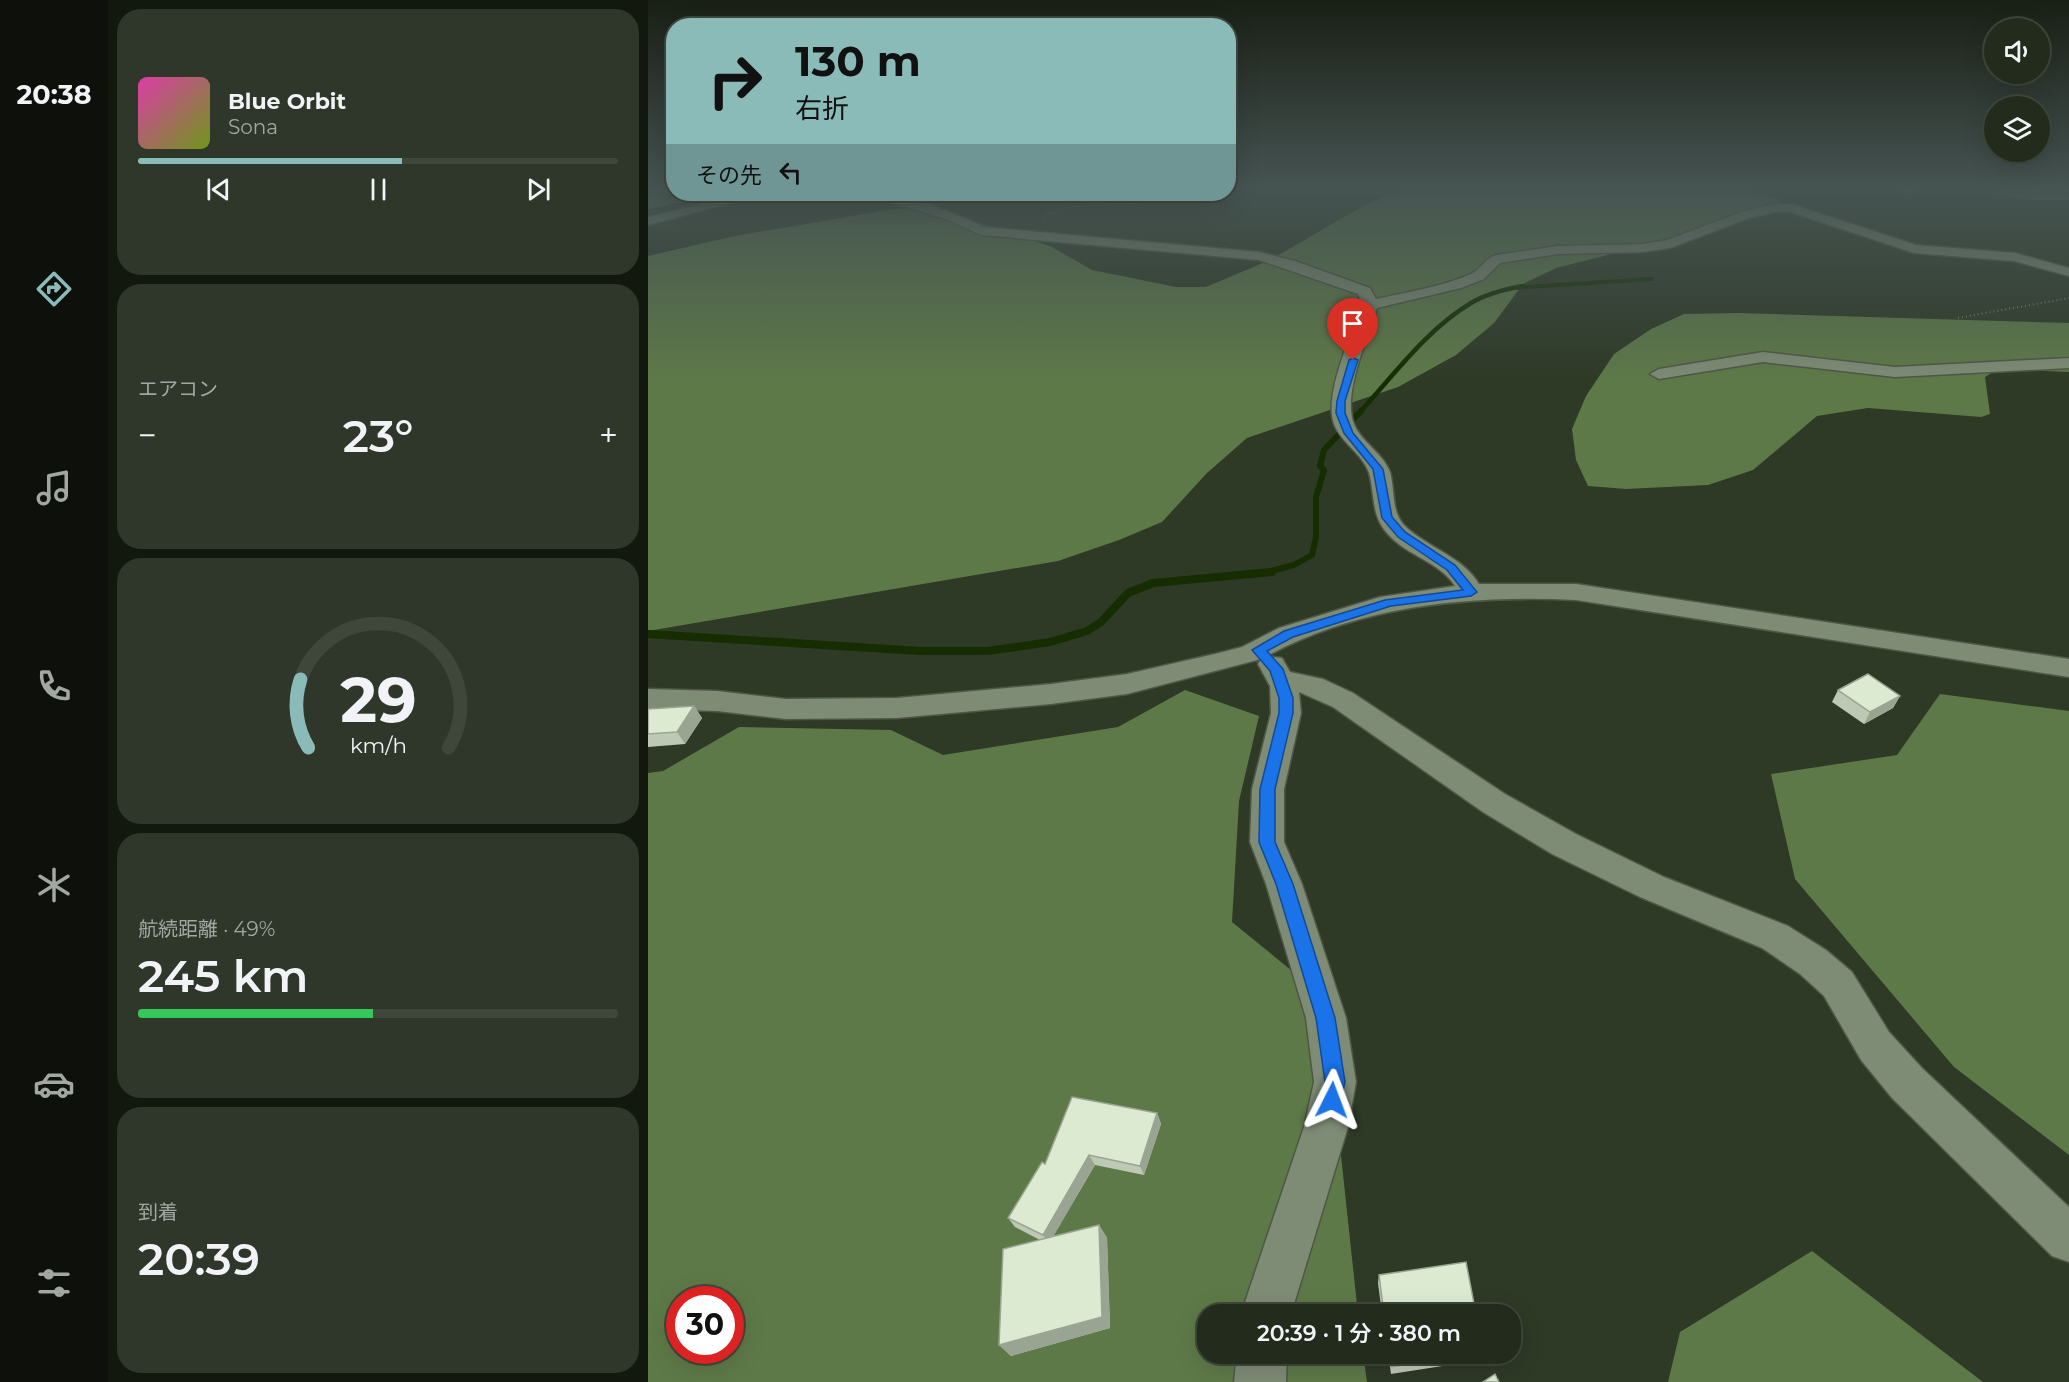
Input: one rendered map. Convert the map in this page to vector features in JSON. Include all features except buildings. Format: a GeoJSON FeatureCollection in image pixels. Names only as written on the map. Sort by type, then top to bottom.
{"type":"FeatureCollection","features":[{"type":"Feature","properties":{"kind":"street"},"geometry":{"type":"LineString","coordinates":[[1231,253],[1259,256],[1290,264],[1365,291],[1370,305],[1341,401],[1342,421],[1359,448],[1378,469],[1384,509],[1393,526],[1451,568],[1471,592]]}},
{"type":"Feature","properties":{"kind":"street"},"geometry":{"type":"LineString","coordinates":[[1370,305],[1456,285],[1479,276],[1496,259],[1528,253]]}},
{"type":"Feature","properties":{"kind":"street"},"geometry":{"type":"LineString","coordinates":[[1971,253],[2015,257],[2069,272]]}},
{"type":"Feature","properties":{"kind":"street"},"geometry":{"type":"LineString","coordinates":[[1659,374],[1763,357],[1895,372],[2069,363],[2069,355]]}},
{"type":"Feature","properties":{"kind":"street"},"geometry":{"type":"LineString","coordinates":[[648,699],[717,701],[786,709],[897,708],[1127,684],[1219,662],[1258,650],[1288,634],[1378,606],[1471,592],[1522,590],[1576,592],[2069,668]]}},
{"type":"Feature","properties":{"kind":"street"},"geometry":{"type":"LineString","coordinates":[[1258,650],[1276,669],[1286,698],[1286,713],[1268,789],[1267,842],[1284,884],[1326,1018],[1335,1082],[1326,1127],[1269,1304]]}},
{"type":"Feature","properties":{"kind":"street"},"geometry":{"type":"LineString","coordinates":[[1281,680],[1301,682],[1324,689],[1343,700],[1494,804],[1564,844],[1652,887],[1775,937],[1813,962],[1838,984],[1875,1046],[1907,1083],[2069,1239]]}},
{"type":"Feature","properties":{"kind":"street"},"geometry":{"type":"LineString","coordinates":[[1260,1382],[1261,1364]]}},
{"type":"Feature","properties":{"kind":"path"},"geometry":{"type":"LineString","coordinates":[[1958,318],[2069,298]]}},
{"type":"Feature","properties":{"kind":"green space"},"geometry":{"type":"Polygon","coordinates":[[[659,253],[1063,253],[1092,270],[1176,287],[1206,287],[1281,253],[1613,253],[1556,268],[1523,284],[1494,323],[1456,355],[1398,387],[1247,438],[1207,473],[1162,522],[1119,540],[1058,561],[648,631],[648,256],[659,253]]]}},
{"type":"Feature","properties":{"kind":"green space"},"geometry":{"type":"Polygon","coordinates":[[[1738,313],[2069,323],[2069,372],[1998,369],[1985,377],[1990,414],[1981,417],[1868,408],[1817,416],[1753,470],[1708,485],[1626,489],[1588,486],[1576,460],[1572,429],[1586,396],[1614,354],[1651,329],[1684,314],[1738,313]]]}},
{"type":"Feature","properties":{"kind":"green space"},"geometry":{"type":"Polygon","coordinates":[[[1185,690],[1259,716],[1239,801],[1232,922],[1324,997],[1357,1304],[1197,1304],[1197,1364],[1365,1364],[1367,1382],[648,1382],[648,773],[663,771],[739,727],[891,730],[943,755],[1118,727],[1185,690]]]}},
{"type":"Feature","properties":{"kind":"green space"},"geometry":{"type":"Polygon","coordinates":[[[1940,694],[2069,711],[2069,1155],[1954,1067],[1795,879],[1771,774],[1897,755],[1940,694]]]}},
{"type":"Feature","properties":{"kind":"green space"},"geometry":{"type":"Polygon","coordinates":[[[1812,1251],[1983,1382],[1668,1382],[1680,1332],[1812,1251]]]}},
{"type":"Feature","properties":{"kind":"waterway"},"geometry":{"type":"LineString","coordinates":[[1514,288],[1652,279]]}},
{"type":"Feature","properties":{"kind":"waterway"},"geometry":{"type":"LineString","coordinates":[[1359,413],[1425,339],[1455,314],[1483,297],[1523,286]]}},
{"type":"Feature","properties":{"kind":"waterway"},"geometry":{"type":"LineString","coordinates":[[1265,573],[1294,565],[1312,555],[1316,537],[1316,497],[1324,470],[1320,466],[1324,450],[1361,411]]}},
{"type":"Feature","properties":{"kind":"waterway"},"geometry":{"type":"LineString","coordinates":[[1265,573],[1272,572]]}},
{"type":"Feature","properties":{"kind":"waterway"},"geometry":{"type":"LineString","coordinates":[[648,634],[920,651],[988,651],[1050,642],[1087,631],[1101,622],[1128,593],[1153,583],[1265,573]]}},
{"type":"Feature","properties":{"kind":"route"},"geometry":{"type":"LineString","coordinates":[[1332,1100],[1335,1082],[1326,1018],[1284,884],[1267,842],[1268,789],[1286,713],[1286,698],[1284,686],[1276,669],[1258,650],[1288,634],[1355,612],[1389,603],[1471,592],[1469,586],[1458,574],[1433,553],[1401,534],[1387,518],[1378,469],[1348,433],[1340,413],[1341,401],[1353,360]]}}]}
